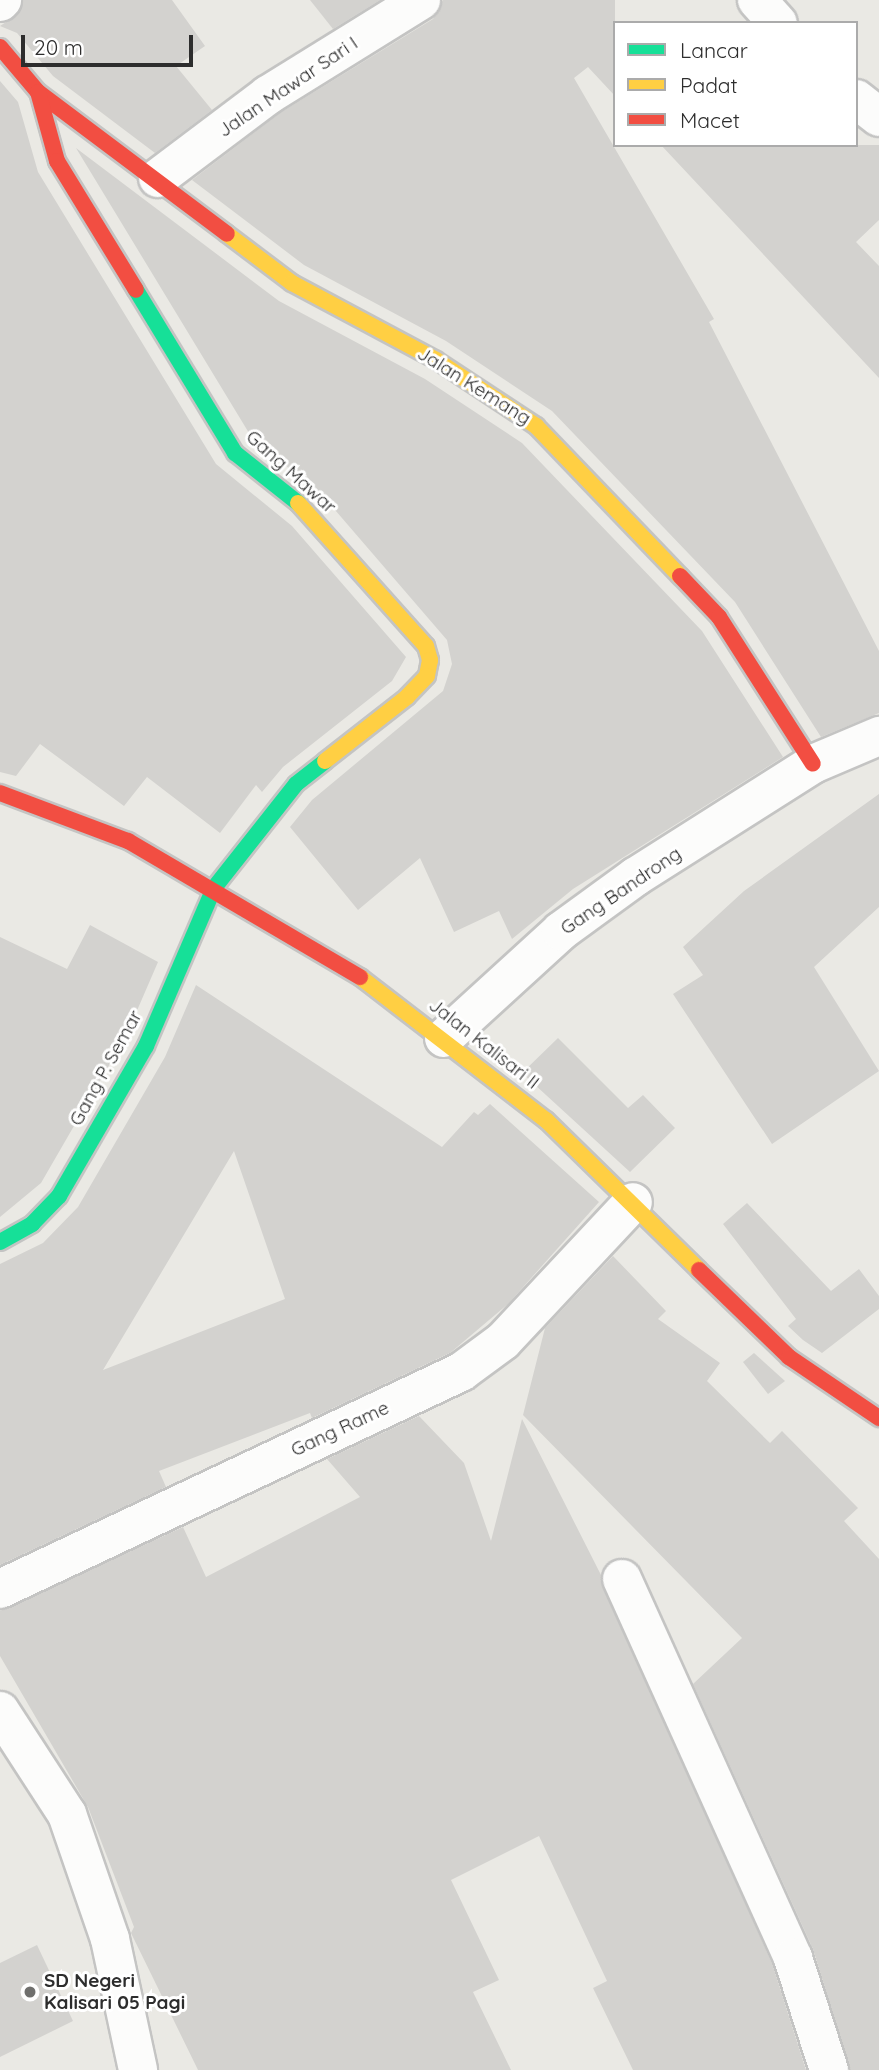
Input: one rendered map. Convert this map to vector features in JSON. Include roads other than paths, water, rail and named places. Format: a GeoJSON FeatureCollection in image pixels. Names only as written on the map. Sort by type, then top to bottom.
{"type":"FeatureCollection","features":[{"type":"Feature","properties":{"kind":"street","name":"Jalan Mawar Sari I"},"geometry":{"type":"LineString","coordinates":[[158,178],[268,96],[421,0]]}},
{"type":"Feature","properties":{"kind":"street"},"geometry":{"type":"LineString","coordinates":[[757,0],[776,21]]}},
{"type":"Feature","properties":{"kind":"street","name":"Jalan Kemang"},"geometry":{"type":"LineString","coordinates":[[0,47],[38,92],[158,178],[292,283],[436,360],[536,426],[719,617],[813,764]]}},
{"type":"Feature","properties":{"kind":"street","name":"Gang Mawar"},"geometry":{"type":"LineString","coordinates":[[38,92],[57,161],[235,453],[307,510],[426,646],[430,660],[427,676],[407,697],[296,784],[214,888]]}},
{"type":"Feature","properties":{"kind":"street"},"geometry":{"type":"LineString","coordinates":[[858,101],[879,117]]}},
{"type":"Feature","properties":{"kind":"street"},"geometry":{"type":"LineString","coordinates":[[813,764],[879,736]]}},
{"type":"Feature","properties":{"kind":"street","name":"Gang Bandrong"},"geometry":{"type":"LineString","coordinates":[[444,1038],[561,931],[813,764]]}},
{"type":"Feature","properties":{"kind":"street","name":"Jalan Kalisari II"},"geometry":{"type":"LineString","coordinates":[[0,793],[128,841],[335,959],[444,1038],[546,1120],[633,1202],[754,1326],[836,1394],[879,1418]]}},
{"type":"Feature","properties":{"kind":"street","name":"Gang P. Semar"},"geometry":{"type":"LineString","coordinates":[[0,1242],[32,1224],[59,1196],[146,1046],[214,888]]}},
{"type":"Feature","properties":{"kind":"street","name":"Gang Rame"},"geometry":{"type":"LineString","coordinates":[[0,1589],[461,1372],[503,1341],[633,1202]]}},
{"type":"Feature","properties":{"kind":"street"},"geometry":{"type":"LineString","coordinates":[[622,1579],[793,1958],[829,2070]]}},
{"type":"Feature","properties":{"kind":"street"},"geometry":{"type":"LineString","coordinates":[[0,1711],[67,1814],[110,1940],[138,2070]]}},
{"type":"Feature","properties":{"kind":"place","name":"SD Negeri Kalisari 05 Pagi"},"geometry":{"type":"Point","coordinates":[30,1992]}}]}
